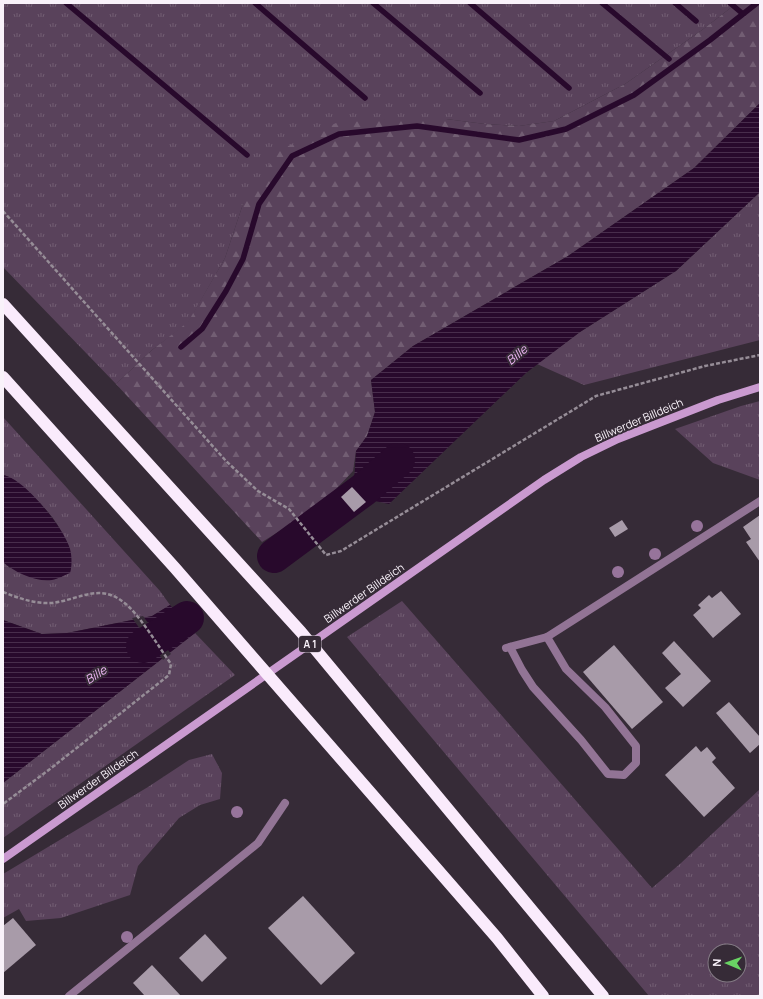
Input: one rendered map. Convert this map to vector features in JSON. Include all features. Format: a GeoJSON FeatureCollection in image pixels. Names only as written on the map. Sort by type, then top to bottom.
{"type":"FeatureCollection","features":[{"type":"Feature","properties":{"kind":"highway","name":"A 1"},"geometry":{"type":"LineString","coordinates":[[3,304],[301,632],[603,996]]}},
{"type":"Feature","properties":{"kind":"highway"},"geometry":{"type":"LineString","coordinates":[[3,377],[185,580],[496,938],[543,996]]}},
{"type":"Feature","properties":{"kind":"street","name":"Billwerder Billdeich"},"geometry":{"type":"LineString","coordinates":[[3,859],[544,480],[581,457],[618,439],[704,405],[760,387]]}},
{"type":"Feature","properties":{"kind":"street"},"geometry":{"type":"LineString","coordinates":[[547,637],[566,669],[605,707],[636,746],[636,763],[624,776],[608,774],[581,740],[533,687],[508,647],[547,637],[760,500]]}},
{"type":"Feature","properties":{"kind":"street"},"geometry":{"type":"LineString","coordinates":[[69,996],[258,843],[285,804]]}},
{"type":"Feature","properties":{"kind":"path"},"geometry":{"type":"LineString","coordinates":[[3,211],[226,461],[258,491],[289,509],[326,555],[341,551],[358,541],[596,396],[705,366],[760,355]]}},
{"type":"Feature","properties":{"kind":"path"},"geometry":{"type":"LineString","coordinates":[[3,592],[14,597],[36,602],[52,603],[90,593],[103,593],[115,596],[135,614],[171,664],[169,675],[50,769],[3,804]]}},
{"type":"Feature","properties":{"kind":"green space"},"geometry":{"type":"Polygon","coordinates":[[[3,3],[737,3],[702,30],[625,84],[554,121],[519,126],[485,124],[446,119],[385,119],[243,204],[225,258],[188,323],[152,350],[116,384],[3,267],[3,3]]]}},
{"type":"Feature","properties":{"kind":"green space"},"geometry":{"type":"Polygon","coordinates":[[[737,3],[760,3],[760,103],[694,168],[568,256],[413,346],[371,380],[375,412],[367,436],[356,451],[353,471],[320,506],[262,542],[116,384],[152,350],[188,322],[225,258],[243,204],[280,150],[336,123],[385,119],[446,119],[485,124],[519,126],[554,121],[625,84],[702,30],[737,3]]]}},
{"type":"Feature","properties":{"kind":"green space"},"geometry":{"type":"Polygon","coordinates":[[[760,192],[760,340],[584,385],[537,364],[580,332],[676,271],[760,192]]]}},
{"type":"Feature","properties":{"kind":"green space"},"geometry":{"type":"Polygon","coordinates":[[[760,401],[760,480],[713,463],[675,429],[741,406],[760,401]]]}},
{"type":"Feature","properties":{"kind":"green space"},"geometry":{"type":"Polygon","coordinates":[[[3,417],[160,591],[170,605],[152,616],[67,633],[42,634],[3,620],[3,562],[10,568],[70,549],[57,524],[47,511],[25,488],[9,477],[3,475],[3,417]]]}},
{"type":"Feature","properties":{"kind":"green space"},"geometry":{"type":"Polygon","coordinates":[[[402,601],[652,888],[760,789],[760,996],[649,996],[347,637],[402,601]]]}},
{"type":"Feature","properties":{"kind":"green space"},"geometry":{"type":"Polygon","coordinates":[[[195,633],[235,675],[3,838],[3,783],[195,633]]]}},
{"type":"Feature","properties":{"kind":"green space"},"geometry":{"type":"Polygon","coordinates":[[[212,754],[222,773],[220,799],[200,805],[179,818],[138,866],[130,895],[61,918],[26,921],[19,909],[3,918],[3,874],[148,787],[189,760],[212,754]]]}},
{"type":"Feature","properties":{"kind":"water"},"geometry":{"type":"Polygon","coordinates":[[[760,103],[760,192],[676,271],[580,332],[526,373],[389,504],[370,500],[363,490],[354,482],[356,451],[367,436],[375,412],[371,380],[413,346],[568,256],[694,168],[760,103]]]}},
{"type":"Feature","properties":{"kind":"water"},"geometry":{"type":"Polygon","coordinates":[[[3,475],[12,478],[32,494],[52,517],[66,540],[71,552],[70,573],[52,580],[39,580],[14,570],[3,562],[3,475]]]}},
{"type":"Feature","properties":{"kind":"water"},"geometry":{"type":"Polygon","coordinates":[[[170,605],[195,633],[3,783],[3,620],[42,634],[67,633],[152,616],[170,605]]]}},
{"type":"Feature","properties":{"kind":"pier"},"geometry":{"type":"Polygon","coordinates":[[[143,616],[171,654],[163,660],[132,618],[143,616]]]}},
{"type":"Feature","properties":{"kind":"building"},"geometry":{"type":"Polygon","coordinates":[[[352,487],[366,502],[354,512],[341,497],[352,487]]]}},
{"type":"Feature","properties":{"kind":"building"},"geometry":{"type":"Polygon","coordinates":[[[760,515],[760,562],[746,542],[751,539],[743,527],[760,515]]]}},
{"type":"Feature","properties":{"kind":"building"},"geometry":{"type":"Polygon","coordinates":[[[622,520],[628,529],[615,537],[609,528],[622,520]]]}},
{"type":"Feature","properties":{"kind":"building"},"geometry":{"type":"Polygon","coordinates":[[[721,591],[741,614],[713,638],[693,615],[701,608],[698,605],[709,595],[712,598],[721,591]]]}},
{"type":"Feature","properties":{"kind":"building"},"geometry":{"type":"Polygon","coordinates":[[[674,641],[711,681],[683,707],[665,688],[681,674],[662,653],[674,641]]]}},
{"type":"Feature","properties":{"kind":"building"},"geometry":{"type":"Polygon","coordinates":[[[614,645],[663,702],[632,729],[583,672],[614,645]]]}},
{"type":"Feature","properties":{"kind":"building"},"geometry":{"type":"Polygon","coordinates":[[[729,702],[760,737],[760,744],[750,753],[716,713],[729,702]]]}},
{"type":"Feature","properties":{"kind":"building"},"geometry":{"type":"Polygon","coordinates":[[[696,746],[701,752],[707,747],[716,758],[712,762],[735,788],[704,817],[665,775],[696,746]]]}},
{"type":"Feature","properties":{"kind":"building"},"geometry":{"type":"Polygon","coordinates":[[[303,896],[355,953],[321,985],[268,928],[303,896]]]}},
{"type":"Feature","properties":{"kind":"building"},"geometry":{"type":"Polygon","coordinates":[[[13,918],[36,945],[3,973],[3,926],[13,918]]]}},
{"type":"Feature","properties":{"kind":"building"},"geometry":{"type":"Polygon","coordinates":[[[205,934],[227,958],[202,982],[179,958],[205,934]]]}},
{"type":"Feature","properties":{"kind":"building"},"geometry":{"type":"Polygon","coordinates":[[[152,965],[181,996],[145,996],[133,983],[152,965]]]}},
{"type":"Feature","properties":{"kind":"waterway"},"geometry":{"type":"LineString","coordinates":[[66,3],[247,155]]}},
{"type":"Feature","properties":{"kind":"waterway"},"geometry":{"type":"LineString","coordinates":[[255,3],[365,98]]}},
{"type":"Feature","properties":{"kind":"waterway"},"geometry":{"type":"LineString","coordinates":[[373,3],[480,93]]}},
{"type":"Feature","properties":{"kind":"waterway"},"geometry":{"type":"LineString","coordinates":[[470,3],[569,88]]}},
{"type":"Feature","properties":{"kind":"waterway"},"geometry":{"type":"LineString","coordinates":[[602,3],[669,59]]}},
{"type":"Feature","properties":{"kind":"waterway"},"geometry":{"type":"LineString","coordinates":[[675,3],[696,21]]}},
{"type":"Feature","properties":{"kind":"waterway"},"geometry":{"type":"LineString","coordinates":[[730,3],[743,14]]}},
{"type":"Feature","properties":{"kind":"waterway"},"geometry":{"type":"LineString","coordinates":[[181,347],[202,329],[226,291],[243,259],[259,204],[292,156],[339,134],[417,126],[519,140],[566,129],[634,95],[710,40],[757,3]]}},
{"type":"Feature","properties":{"kind":"waterway","name":"Bille"},"geometry":{"type":"LineString","coordinates":[[274,556],[363,490],[398,460]]}},
{"type":"Feature","properties":{"kind":"waterway","name":"Bille"},"geometry":{"type":"LineString","coordinates":[[143,646],[187,618]]}}]}
